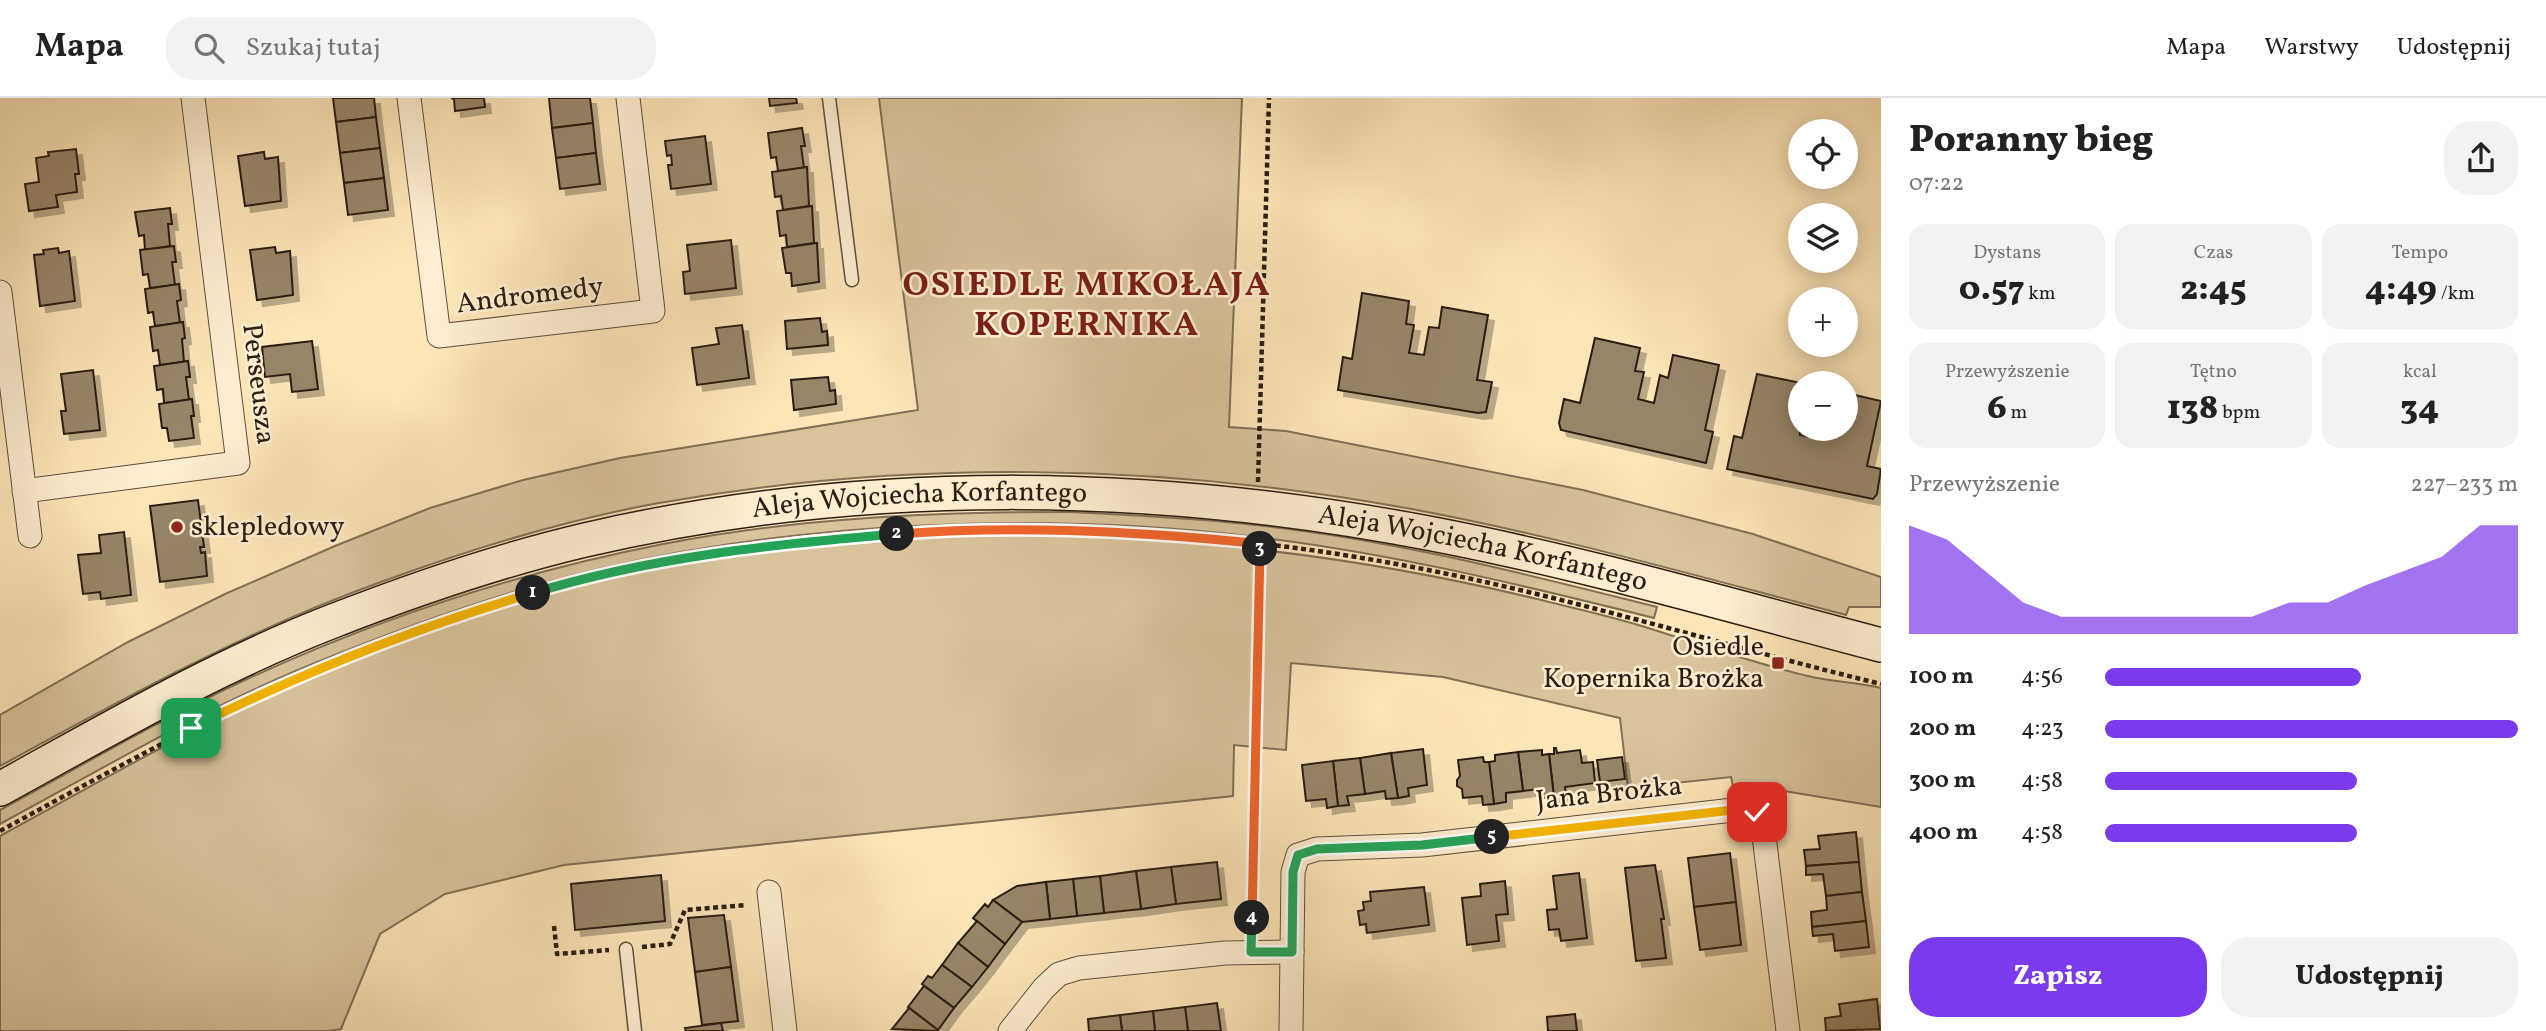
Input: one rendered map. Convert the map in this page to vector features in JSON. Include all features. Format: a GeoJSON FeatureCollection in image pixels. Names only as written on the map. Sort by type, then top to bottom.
{"type":"FeatureCollection","features":[{"type":"Feature","properties":{"kind":"main road","name":"Aleja Wojciecha Korfantego"},"geometry":{"type":"LineString","coordinates":[[0,789],[194,684],[307,631],[434,584],[539,551],[681,521],[769,508],[875,498],[1084,492],[1258,506],[1380,524],[1513,551],[1881,645]]}},
{"type":"Feature","properties":{"kind":"street","name":"Perseusza"},"geometry":{"type":"LineString","coordinates":[[24,491],[238,463],[193,98]]}},
{"type":"Feature","properties":{"kind":"street","name":"Andromedy"},"geometry":{"type":"LineString","coordinates":[[408,98],[439,336],[653,311],[628,98]]}},
{"type":"Feature","properties":{"kind":"street"},"geometry":{"type":"LineString","coordinates":[[0,292],[30,536]]}},
{"type":"Feature","properties":{"kind":"street","name":"Jana Brożka"},"geometry":{"type":"LineString","coordinates":[[1291,1031],[1293,872],[1298,855],[1317,849],[1422,845],[1742,809],[1757,812],[1763,828],[1788,1031]]}},
{"type":"Feature","properties":{"kind":"street"},"geometry":{"type":"LineString","coordinates":[[770,900],[785,1031]]}},
{"type":"Feature","properties":{"kind":"street"},"geometry":{"type":"LineString","coordinates":[[1010,1031],[1044,988],[1059,974],[1079,968],[1224,953],[1292,952]]}},
{"type":"Feature","properties":{"kind":"lane"},"geometry":{"type":"LineString","coordinates":[[829,98],[852,280]]}},
{"type":"Feature","properties":{"kind":"lane"},"geometry":{"type":"LineString","coordinates":[[626,949],[635,1031]]}},
{"type":"Feature","properties":{"kind":"path"},"geometry":{"type":"LineString","coordinates":[[1258,506],[1269,98]]}},
{"type":"Feature","properties":{"kind":"path"},"geometry":{"type":"LineString","coordinates":[[0,831],[254,696],[322,666],[463,614],[621,570],[744,549],[824,540],[996,529],[1164,534],[1260,544],[1424,569],[1537,594],[1881,684]]}},
{"type":"Feature","properties":{"kind":"path"},"geometry":{"type":"LineString","coordinates":[[1251,952],[1260,544]]}},
{"type":"Feature","properties":{"kind":"path"},"geometry":{"type":"LineString","coordinates":[[554,926],[557,954],[670,944],[685,910],[770,900]]}},
{"type":"Feature","properties":{"kind":"shaded area"},"geometry":{"type":"Polygon","coordinates":[[[879,98],[1242,98],[1229,427],[1286,431],[1583,490],[1753,534],[1881,577],[1881,607],[1849,607],[1846,615],[1517,531],[1406,508],[1313,493],[1220,482],[1032,472],[939,473],[845,479],[752,489],[623,510],[518,536],[449,558],[331,601],[234,643],[0,766],[0,715],[128,642],[225,594],[430,508],[523,480],[620,458],[918,410],[879,98]]]}},
{"type":"Feature","properties":{"kind":"shaded area"},"geometry":{"type":"Polygon","coordinates":[[[1068,512],[1232,523],[1357,539],[1458,559],[1657,607],[1654,618],[1406,561],[1256,537],[1175,529],[1093,524],[923,525],[755,541],[673,553],[558,579],[453,611],[384,636],[234,699],[0,824],[0,810],[245,680],[346,637],[503,583],[609,555],[763,528],[916,515],[1068,512]]]}},
{"type":"Feature","properties":{"kind":"shaded area"},"geometry":{"type":"Polygon","coordinates":[[[996,534],[1065,535],[1201,544],[1404,571],[1605,616],[1808,676],[1881,688],[1881,807],[1784,791],[1735,796],[1731,777],[1628,788],[1620,718],[1443,677],[1291,663],[1286,750],[1234,745],[1233,796],[564,865],[445,894],[380,934],[341,1029],[0,1031],[0,836],[225,715],[391,644],[483,612],[576,585],[669,565],[762,551],[855,542],[996,534]]]}},
{"type":"Feature","properties":{"kind":"building"},"geometry":{"type":"Polygon","coordinates":[[[333,98],[374,98],[376,117],[336,122],[333,98]]]}},
{"type":"Feature","properties":{"kind":"building"},"geometry":{"type":"Polygon","coordinates":[[[451,98],[484,98],[485,107],[455,111],[454,99],[451,98]]]}},
{"type":"Feature","properties":{"kind":"building"},"geometry":{"type":"Polygon","coordinates":[[[549,98],[590,98],[593,123],[552,128],[549,98]]]}},
{"type":"Feature","properties":{"kind":"building"},"geometry":{"type":"Polygon","coordinates":[[[769,98],[796,98],[797,103],[770,106],[769,98]]]}},
{"type":"Feature","properties":{"kind":"building"},"geometry":{"type":"Polygon","coordinates":[[[376,117],[380,148],[340,153],[336,122],[376,117]]]}},
{"type":"Feature","properties":{"kind":"building"},"geometry":{"type":"Polygon","coordinates":[[[593,123],[596,153],[556,158],[552,128],[593,123]]]}},
{"type":"Feature","properties":{"kind":"building"},"geometry":{"type":"Polygon","coordinates":[[[802,128],[804,168],[778,171],[776,157],[771,158],[768,133],[802,128]]]}},
{"type":"Feature","properties":{"kind":"building"},"geometry":{"type":"Polygon","coordinates":[[[705,136],[711,184],[671,189],[668,165],[672,165],[671,155],[667,156],[665,141],[705,136]]]}},
{"type":"Feature","properties":{"kind":"building"},"geometry":{"type":"Polygon","coordinates":[[[380,148],[384,178],[344,183],[340,153],[380,148]]]}},
{"type":"Feature","properties":{"kind":"building"},"geometry":{"type":"Polygon","coordinates":[[[76,149],[79,174],[75,174],[77,192],[56,195],[58,207],[29,211],[25,184],[39,182],[36,158],[49,156],[48,152],[76,149]]]}},
{"type":"Feature","properties":{"kind":"building"},"geometry":{"type":"Polygon","coordinates":[[[264,152],[265,159],[278,157],[281,201],[245,206],[238,156],[264,152]]]}},
{"type":"Feature","properties":{"kind":"building"},"geometry":{"type":"Polygon","coordinates":[[[596,153],[600,184],[560,189],[556,158],[596,153]]]}},
{"type":"Feature","properties":{"kind":"building"},"geometry":{"type":"Polygon","coordinates":[[[807,167],[809,206],[783,210],[781,196],[775,197],[772,172],[807,167]]]}},
{"type":"Feature","properties":{"kind":"building"},"geometry":{"type":"Polygon","coordinates":[[[384,178],[388,210],[348,215],[344,183],[384,178]]]}},
{"type":"Feature","properties":{"kind":"building"},"geometry":{"type":"Polygon","coordinates":[[[812,206],[814,243],[787,247],[786,235],[780,236],[777,211],[812,206]]]}},
{"type":"Feature","properties":{"kind":"building"},"geometry":{"type":"Polygon","coordinates":[[[170,208],[170,246],[145,250],[144,235],[139,236],[135,212],[170,208]]]}},
{"type":"Feature","properties":{"kind":"building"},"geometry":{"type":"Polygon","coordinates":[[[731,240],[736,288],[685,294],[683,272],[690,271],[687,245],[731,240]]]}},
{"type":"Feature","properties":{"kind":"building"},"geometry":{"type":"Polygon","coordinates":[[[817,243],[819,282],[792,286],[791,273],[786,273],[782,248],[817,243]]]}},
{"type":"Feature","properties":{"kind":"building"},"geometry":{"type":"Polygon","coordinates":[[[174,246],[176,262],[172,262],[175,285],[150,288],[148,274],[143,275],[140,250],[174,246]]]}},
{"type":"Feature","properties":{"kind":"building"},"geometry":{"type":"Polygon","coordinates":[[[275,247],[276,253],[290,251],[293,295],[257,300],[250,250],[275,247]]]}},
{"type":"Feature","properties":{"kind":"building"},"geometry":{"type":"Polygon","coordinates":[[[58,248],[59,253],[69,251],[75,301],[40,306],[34,255],[44,254],[43,250],[58,248]]]}},
{"type":"Feature","properties":{"kind":"building"},"geometry":{"type":"Polygon","coordinates":[[[179,284],[181,300],[177,301],[180,323],[155,326],[153,312],[148,313],[145,289],[179,284]]]}},
{"type":"Feature","properties":{"kind":"building"},"geometry":{"type":"Polygon","coordinates":[[[1362,293],[1409,301],[1406,324],[1414,325],[1409,353],[1424,355],[1429,327],[1439,328],[1442,307],[1488,315],[1477,380],[1492,382],[1486,412],[1478,413],[1338,390],[1343,357],[1352,359],[1362,293]]]}},
{"type":"Feature","properties":{"kind":"building"},"geometry":{"type":"Polygon","coordinates":[[[820,318],[822,332],[827,331],[828,345],[787,349],[785,321],[820,318]]]}},
{"type":"Feature","properties":{"kind":"building"},"geometry":{"type":"Polygon","coordinates":[[[183,322],[184,362],[160,365],[158,350],[153,351],[150,327],[183,322]]]}},
{"type":"Feature","properties":{"kind":"building"},"geometry":{"type":"Polygon","coordinates":[[[742,325],[749,378],[697,385],[692,348],[719,344],[716,328],[742,325]]]}},
{"type":"Feature","properties":{"kind":"building"},"geometry":{"type":"Polygon","coordinates":[[[1595,338],[1640,348],[1635,371],[1644,372],[1638,399],[1654,403],[1660,375],[1668,378],[1673,355],[1719,365],[1705,430],[1713,432],[1706,463],[1561,430],[1559,423],[1564,399],[1580,403],[1595,338]]]}},
{"type":"Feature","properties":{"kind":"building"},"geometry":{"type":"Polygon","coordinates":[[[312,341],[318,389],[292,392],[290,374],[265,377],[262,347],[312,341]]]}},
{"type":"Feature","properties":{"kind":"building"},"geometry":{"type":"Polygon","coordinates":[[[188,361],[190,377],[186,377],[189,400],[164,403],[163,389],[157,390],[154,366],[188,361]]]}},
{"type":"Feature","properties":{"kind":"building"},"geometry":{"type":"Polygon","coordinates":[[[93,370],[100,430],[64,434],[61,411],[66,411],[61,374],[93,370]]]}},
{"type":"Feature","properties":{"kind":"building"},"geometry":{"type":"Polygon","coordinates":[[[1757,374],[1788,380],[1788,441],[1858,441],[1858,396],[1881,401],[1867,466],[1881,469],[1877,494],[1873,499],[1727,469],[1734,436],[1742,438],[1757,374]]]}},
{"type":"Feature","properties":{"kind":"building"},"geometry":{"type":"Polygon","coordinates":[[[828,377],[830,391],[835,390],[836,404],[794,410],[791,380],[828,377]]]}},
{"type":"Feature","properties":{"kind":"building"},"geometry":{"type":"Polygon","coordinates":[[[192,399],[194,438],[169,441],[167,428],[162,428],[159,404],[192,399]]]}},
{"type":"Feature","properties":{"kind":"building","name":"sklepledowy"},"geometry":{"type":"Polygon","coordinates":[[[198,500],[204,547],[200,547],[201,553],[205,552],[207,576],[160,582],[150,506],[198,500]]]}},
{"type":"Feature","properties":{"kind":"building"},"geometry":{"type":"Polygon","coordinates":[[[124,532],[131,595],[101,599],[100,592],[83,594],[78,555],[101,553],[99,535],[124,532]]]}},
{"type":"Feature","properties":{"kind":"building"},"geometry":{"type":"Polygon","coordinates":[[[1554,748],[1557,753],[1580,750],[1582,763],[1593,762],[1595,783],[1565,787],[1566,795],[1554,797],[1549,754],[1554,754],[1554,748]]]}},
{"type":"Feature","properties":{"kind":"building"},"geometry":{"type":"Polygon","coordinates":[[[1423,749],[1427,785],[1408,788],[1409,796],[1398,798],[1391,753],[1423,749]]]}},
{"type":"Feature","properties":{"kind":"building"},"geometry":{"type":"Polygon","coordinates":[[[1542,750],[1542,755],[1549,754],[1554,797],[1542,798],[1541,789],[1523,791],[1518,752],[1542,750]]]}},
{"type":"Feature","properties":{"kind":"building"},"geometry":{"type":"Polygon","coordinates":[[[1518,752],[1523,791],[1506,793],[1506,802],[1494,804],[1489,762],[1495,761],[1495,755],[1518,752]]]}},
{"type":"Feature","properties":{"kind":"building"},"geometry":{"type":"Polygon","coordinates":[[[1391,753],[1398,798],[1386,799],[1385,791],[1365,794],[1360,758],[1391,753]]]}},
{"type":"Feature","properties":{"kind":"building"},"geometry":{"type":"Polygon","coordinates":[[[1483,757],[1484,762],[1489,762],[1494,804],[1483,805],[1482,796],[1463,798],[1462,789],[1457,786],[1460,776],[1458,760],[1483,757]]]}},
{"type":"Feature","properties":{"kind":"building"},"geometry":{"type":"Polygon","coordinates":[[[1622,757],[1625,779],[1600,782],[1597,760],[1622,757]]]}},
{"type":"Feature","properties":{"kind":"building"},"geometry":{"type":"Polygon","coordinates":[[[1360,758],[1365,794],[1347,796],[1349,805],[1338,806],[1333,761],[1360,758]]]}},
{"type":"Feature","properties":{"kind":"building"},"geometry":{"type":"Polygon","coordinates":[[[1333,761],[1338,806],[1327,808],[1326,799],[1306,801],[1302,765],[1333,761]]]}},
{"type":"Feature","properties":{"kind":"building"},"geometry":{"type":"Polygon","coordinates":[[[1856,832],[1859,862],[1806,866],[1804,850],[1820,849],[1818,836],[1856,832]]]}},
{"type":"Feature","properties":{"kind":"building"},"geometry":{"type":"Polygon","coordinates":[[[1730,853],[1736,902],[1694,907],[1688,858],[1730,853]]]}},
{"type":"Feature","properties":{"kind":"building"},"geometry":{"type":"Polygon","coordinates":[[[1217,862],[1221,899],[1176,904],[1171,867],[1217,862]]]}},
{"type":"Feature","properties":{"kind":"building"},"geometry":{"type":"Polygon","coordinates":[[[1859,862],[1862,892],[1826,896],[1823,874],[1806,875],[1806,866],[1859,862]]]}},
{"type":"Feature","properties":{"kind":"building"},"geometry":{"type":"Polygon","coordinates":[[[1655,865],[1664,919],[1661,919],[1666,958],[1636,961],[1625,868],[1655,865]]]}},
{"type":"Feature","properties":{"kind":"building"},"geometry":{"type":"Polygon","coordinates":[[[1171,867],[1176,904],[1141,909],[1136,871],[1171,867]]]}},
{"type":"Feature","properties":{"kind":"building"},"geometry":{"type":"Polygon","coordinates":[[[1136,871],[1141,909],[1104,913],[1100,876],[1136,871]]]}},
{"type":"Feature","properties":{"kind":"building"},"geometry":{"type":"Polygon","coordinates":[[[1579,873],[1587,938],[1561,941],[1559,929],[1549,930],[1547,910],[1557,909],[1553,876],[1579,873]]]}},
{"type":"Feature","properties":{"kind":"building"},"geometry":{"type":"Polygon","coordinates":[[[661,875],[665,921],[575,930],[571,884],[661,875]]]}},
{"type":"Feature","properties":{"kind":"building"},"geometry":{"type":"Polygon","coordinates":[[[1100,876],[1104,913],[1077,916],[1073,879],[1100,876]]]}},
{"type":"Feature","properties":{"kind":"building"},"geometry":{"type":"Polygon","coordinates":[[[1073,879],[1077,916],[1050,919],[1046,882],[1073,879]]]}},
{"type":"Feature","properties":{"kind":"building"},"geometry":{"type":"Polygon","coordinates":[[[1505,881],[1508,914],[1496,915],[1499,941],[1467,945],[1462,898],[1481,896],[1480,884],[1505,881]]]}},
{"type":"Feature","properties":{"kind":"building"},"geometry":{"type":"Polygon","coordinates":[[[1046,882],[1050,919],[1022,922],[993,900],[1017,886],[1046,882]]]}},
{"type":"Feature","properties":{"kind":"building"},"geometry":{"type":"Polygon","coordinates":[[[1424,887],[1429,925],[1367,933],[1366,924],[1360,925],[1358,911],[1364,910],[1363,902],[1371,901],[1370,892],[1424,887]]]}},
{"type":"Feature","properties":{"kind":"building"},"geometry":{"type":"Polygon","coordinates":[[[1862,892],[1866,921],[1812,927],[1811,912],[1827,910],[1826,896],[1862,892]]]}},
{"type":"Feature","properties":{"kind":"building"},"geometry":{"type":"Polygon","coordinates":[[[993,900],[1022,922],[1005,944],[973,918],[985,904],[988,907],[993,900]]]}},
{"type":"Feature","properties":{"kind":"building"},"geometry":{"type":"Polygon","coordinates":[[[1736,902],[1741,945],[1700,950],[1694,907],[1736,902]]]}},
{"type":"Feature","properties":{"kind":"building"},"geometry":{"type":"Polygon","coordinates":[[[724,915],[731,967],[695,972],[688,918],[724,915]]]}},
{"type":"Feature","properties":{"kind":"building"},"geometry":{"type":"Polygon","coordinates":[[[977,921],[1005,944],[988,967],[958,943],[977,921]]]}},
{"type":"Feature","properties":{"kind":"building"},"geometry":{"type":"Polygon","coordinates":[[[1866,921],[1869,947],[1835,951],[1833,934],[1813,936],[1812,927],[1866,921]]]}},
{"type":"Feature","properties":{"kind":"building"},"geometry":{"type":"Polygon","coordinates":[[[958,943],[988,967],[972,987],[942,965],[958,943]]]}},
{"type":"Feature","properties":{"kind":"building"},"geometry":{"type":"Polygon","coordinates":[[[942,965],[972,987],[954,1008],[922,984],[928,976],[932,978],[942,965]]]}},
{"type":"Feature","properties":{"kind":"building"},"geometry":{"type":"Polygon","coordinates":[[[731,967],[738,1021],[702,1025],[695,972],[731,967]]]}},
{"type":"Feature","properties":{"kind":"building"},"geometry":{"type":"Polygon","coordinates":[[[924,986],[954,1008],[938,1030],[908,1007],[924,986]]]}},
{"type":"Feature","properties":{"kind":"building"},"geometry":{"type":"Polygon","coordinates":[[[1877,999],[1880,1029],[1826,1031],[1825,1018],[1841,1016],[1839,1004],[1877,999]]]}},
{"type":"Feature","properties":{"kind":"building"},"geometry":{"type":"Polygon","coordinates":[[[1217,1003],[1221,1031],[1188,1031],[1185,1007],[1217,1003]]]}},
{"type":"Feature","properties":{"kind":"building"},"geometry":{"type":"Polygon","coordinates":[[[1185,1007],[1188,1031],[1155,1031],[1153,1011],[1185,1007]]]}},
{"type":"Feature","properties":{"kind":"building"},"geometry":{"type":"Polygon","coordinates":[[[909,1008],[938,1030],[892,1029],[909,1008]]]}},
{"type":"Feature","properties":{"kind":"building"},"geometry":{"type":"Polygon","coordinates":[[[1153,1011],[1155,1031],[1122,1031],[1120,1015],[1153,1011]]]}},
{"type":"Feature","properties":{"kind":"building"},"geometry":{"type":"Polygon","coordinates":[[[1575,1014],[1577,1031],[1548,1031],[1547,1017],[1575,1014]]]}},
{"type":"Feature","properties":{"kind":"building"},"geometry":{"type":"Polygon","coordinates":[[[1120,1015],[1122,1031],[1089,1031],[1088,1019],[1120,1015]]]}},
{"type":"Feature","properties":{"kind":"building"},"geometry":{"type":"Polygon","coordinates":[[[721,1023],[723,1031],[686,1031],[685,1028],[721,1023]]]}},
{"type":"Feature","properties":{"kind":"place","name":"sklepledowy"},"geometry":{"type":"Point","coordinates":[177,527]}},
{"type":"Feature","properties":{"kind":"place","name":"Osiedle Kopernika Brożka"},"geometry":{"type":"Point","coordinates":[1778,663]}},
{"type":"Feature","properties":{"kind":"district","name":"OSIEDLE MIKOŁAJA KOPERNIKA"},"geometry":{"type":"Point","coordinates":[1087,306]}},
{"type":"Feature","properties":{"kind":"route"},"geometry":{"type":"LineString","coordinates":[[191,728],[254,696],[390,639],[546,589],[621,570],[744,549],[911,533],[996,529],[1164,534],[1260,544],[1251,952],[1292,952],[1293,872],[1298,855],[1317,849],[1422,845],[1742,809],[1757,812]]}}]}
